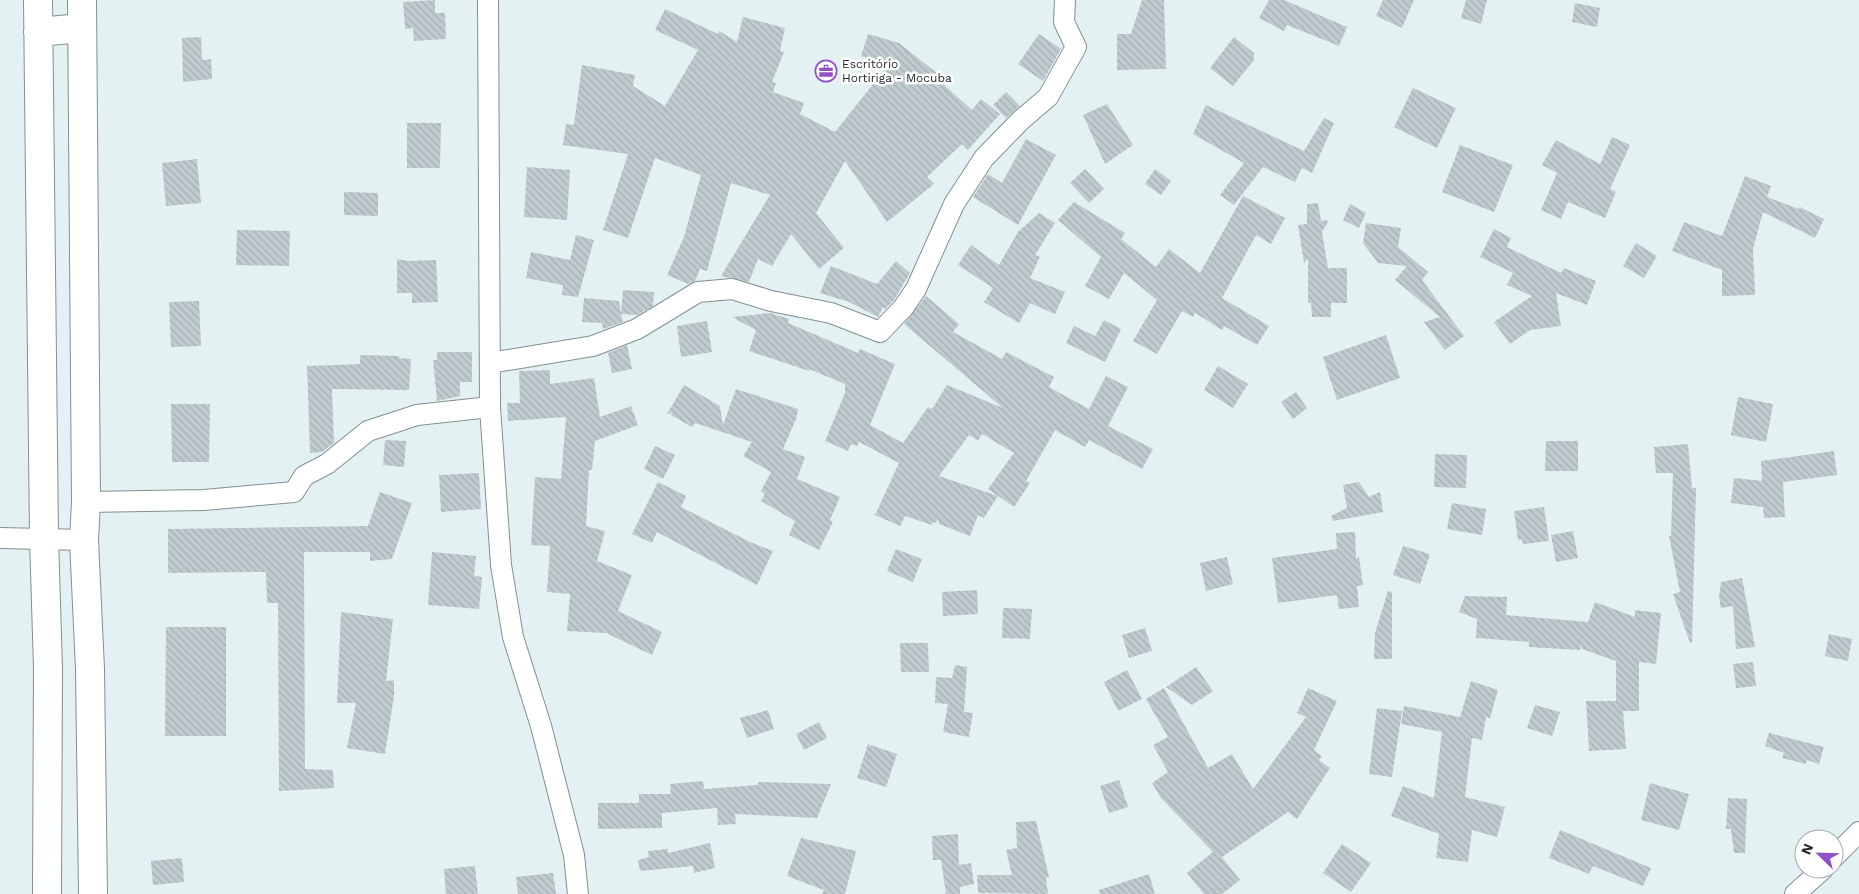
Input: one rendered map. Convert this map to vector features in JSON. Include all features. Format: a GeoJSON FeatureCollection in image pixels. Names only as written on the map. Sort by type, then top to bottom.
{"type":"FeatureCollection","features":[{"type":"Feature","properties":{"kind":"street"},"geometry":{"type":"LineString","coordinates":[[38,0],[40,312],[48,668],[47,894]]}},
{"type":"Feature","properties":{"kind":"street"},"geometry":{"type":"LineString","coordinates":[[82,0],[86,502],[84,540],[90,669],[93,894]]}},
{"type":"Feature","properties":{"kind":"street"},"geometry":{"type":"LineString","coordinates":[[488,0],[490,407],[501,565],[513,638],[541,726],[574,855],[578,894]]}},
{"type":"Feature","properties":{"kind":"street"},"geometry":{"type":"LineString","coordinates":[[490,363],[593,346],[637,329],[698,292],[732,289],[771,301],[831,313],[880,332],[904,308],[916,289],[954,204],[984,158],[1020,121],[1048,97],[1076,47],[1064,22],[1065,0]]}},
{"type":"Feature","properties":{"kind":"street"},"geometry":{"type":"LineString","coordinates":[[38,32],[82,28]]}},
{"type":"Feature","properties":{"kind":"street"},"geometry":{"type":"LineString","coordinates":[[40,312],[83,310]]}},
{"type":"Feature","properties":{"kind":"street"},"geometry":{"type":"LineString","coordinates":[[86,502],[204,500],[294,492],[304,476],[327,464],[368,431],[417,415],[490,407]]}},
{"type":"Feature","properties":{"kind":"street"},"geometry":{"type":"LineString","coordinates":[[0,538],[84,540]]}},
{"type":"Feature","properties":{"kind":"street"},"geometry":{"type":"LineString","coordinates":[[48,668],[90,669]]}},
{"type":"Feature","properties":{"kind":"street"},"geometry":{"type":"LineString","coordinates":[[1844,847],[1859,832]]}},
{"type":"Feature","properties":{"kind":"street"},"geometry":{"type":"LineString","coordinates":[[1795,894],[1812,879]]}},
{"type":"Feature","properties":{"kind":"building"},"geometry":{"type":"Polygon","coordinates":[[[435,0],[435,13],[445,13],[446,39],[414,41],[413,28],[405,29],[403,2],[435,0]]]}},
{"type":"Feature","properties":{"kind":"building"},"geometry":{"type":"Polygon","coordinates":[[[1142,0],[1164,0],[1166,69],[1117,70],[1117,34],[1131,34],[1142,0]]]}},
{"type":"Feature","properties":{"kind":"building"},"geometry":{"type":"Polygon","coordinates":[[[1269,0],[1284,0],[1347,27],[1339,46],[1287,25],[1284,31],[1259,18],[1269,0]]]}},
{"type":"Feature","properties":{"kind":"building"},"geometry":{"type":"Polygon","coordinates":[[[1383,0],[1414,0],[1402,28],[1376,16],[1383,0]]]}},
{"type":"Feature","properties":{"kind":"building"},"geometry":{"type":"Polygon","coordinates":[[[1466,0],[1487,0],[1481,24],[1461,18],[1466,0]]]}},
{"type":"Feature","properties":{"kind":"building"},"geometry":{"type":"Polygon","coordinates":[[[1575,3],[1600,8],[1597,27],[1572,22],[1575,3]]]}},
{"type":"Feature","properties":{"kind":"building"},"geometry":{"type":"Polygon","coordinates":[[[665,9],[718,34],[719,31],[737,42],[743,17],[785,28],[780,51],[784,52],[772,82],[776,83],[773,92],[804,103],[800,114],[835,132],[889,64],[861,56],[868,34],[899,43],[947,81],[944,85],[972,110],[981,99],[1000,114],[968,150],[962,144],[927,177],[934,184],[887,222],[845,161],[816,213],[844,248],[819,269],[791,234],[772,266],[758,259],[749,282],[721,276],[770,195],[731,183],[707,271],[700,269],[695,281],[688,284],[667,275],[684,237],[701,175],[655,158],[628,238],[603,230],[628,154],[563,145],[566,124],[574,125],[582,65],[635,75],[633,86],[665,106],[698,50],[655,30],[665,9]]]}},
{"type":"Feature","properties":{"kind":"building"},"geometry":{"type":"Polygon","coordinates":[[[1039,34],[1061,49],[1043,81],[1018,64],[1039,34]]]}},
{"type":"Feature","properties":{"kind":"building"},"geometry":{"type":"Polygon","coordinates":[[[201,37],[202,60],[211,59],[212,79],[183,82],[182,38],[201,37]]]}},
{"type":"Feature","properties":{"kind":"building"},"geometry":{"type":"Polygon","coordinates":[[[1234,37],[1254,53],[1254,60],[1233,86],[1210,68],[1234,37]]]}},
{"type":"Feature","properties":{"kind":"building"},"geometry":{"type":"Polygon","coordinates":[[[1413,88],[1456,108],[1437,148],[1394,127],[1413,88]]]}},
{"type":"Feature","properties":{"kind":"building"},"geometry":{"type":"Polygon","coordinates":[[[1006,92],[1020,106],[1006,118],[993,105],[1006,92]]]}},
{"type":"Feature","properties":{"kind":"building"},"geometry":{"type":"Polygon","coordinates":[[[1107,104],[1133,145],[1105,164],[1083,115],[1107,104]]]}},
{"type":"Feature","properties":{"kind":"building"},"geometry":{"type":"Polygon","coordinates":[[[1206,105],[1304,151],[1324,118],[1334,123],[1312,173],[1302,168],[1295,182],[1263,167],[1234,205],[1220,195],[1244,163],[1193,134],[1206,105]]]}},
{"type":"Feature","properties":{"kind":"building"},"geometry":{"type":"Polygon","coordinates":[[[407,123],[441,123],[440,168],[407,168],[407,123]]]}},
{"type":"Feature","properties":{"kind":"building"},"geometry":{"type":"Polygon","coordinates":[[[1612,137],[1630,145],[1610,189],[1616,192],[1605,218],[1568,202],[1561,219],[1541,210],[1557,173],[1542,165],[1556,140],[1600,164],[1612,137]]]}},
{"type":"Feature","properties":{"kind":"building"},"geometry":{"type":"Polygon","coordinates":[[[1026,139],[1056,155],[1018,225],[973,197],[988,174],[1002,183],[1026,139]]]}},
{"type":"Feature","properties":{"kind":"building"},"geometry":{"type":"Polygon","coordinates":[[[1460,145],[1513,165],[1494,212],[1442,192],[1460,145]]]}},
{"type":"Feature","properties":{"kind":"building"},"geometry":{"type":"Polygon","coordinates":[[[197,159],[201,203],[166,206],[162,163],[197,159]]]}},
{"type":"Feature","properties":{"kind":"building"},"geometry":{"type":"Polygon","coordinates":[[[527,167],[570,170],[567,220],[524,217],[527,167]]]}},
{"type":"Feature","properties":{"kind":"building"},"geometry":{"type":"Polygon","coordinates":[[[1085,169],[1104,189],[1089,203],[1070,183],[1085,169]]]}},
{"type":"Feature","properties":{"kind":"building"},"geometry":{"type":"Polygon","coordinates":[[[1155,169],[1171,181],[1161,195],[1145,184],[1155,169]]]}},
{"type":"Feature","properties":{"kind":"building"},"geometry":{"type":"Polygon","coordinates":[[[1745,176],[1771,186],[1767,197],[1799,209],[1800,207],[1824,219],[1815,238],[1763,212],[1753,249],[1755,295],[1722,296],[1722,270],[1672,251],[1684,222],[1722,236],[1745,176]]]}},
{"type":"Feature","properties":{"kind":"building"},"geometry":{"type":"Polygon","coordinates":[[[344,192],[378,193],[378,216],[344,215],[344,192]]]}},
{"type":"Feature","properties":{"kind":"building"},"geometry":{"type":"Polygon","coordinates":[[[1243,196],[1285,218],[1271,244],[1256,235],[1222,298],[1269,326],[1257,345],[1224,326],[1222,330],[1195,313],[1193,317],[1182,311],[1157,354],[1133,341],[1157,300],[1124,273],[1109,299],[1085,286],[1101,257],[1058,220],[1074,202],[1125,233],[1121,239],[1156,267],[1169,249],[1200,273],[1243,196]]]}},
{"type":"Feature","properties":{"kind":"building"},"geometry":{"type":"Polygon","coordinates":[[[1318,203],[1321,221],[1329,220],[1322,232],[1328,268],[1347,268],[1347,303],[1331,303],[1331,317],[1312,317],[1311,303],[1308,303],[1308,258],[1304,263],[1298,225],[1307,224],[1307,204],[1318,203]]]}},
{"type":"Feature","properties":{"kind":"building"},"geometry":{"type":"Polygon","coordinates":[[[1350,204],[1366,213],[1359,228],[1343,220],[1350,204]]]}},
{"type":"Feature","properties":{"kind":"building"},"geometry":{"type":"Polygon","coordinates":[[[1039,213],[1055,223],[1035,255],[1040,257],[1030,278],[1065,292],[1055,314],[1030,303],[1019,323],[984,302],[993,288],[958,265],[971,245],[999,265],[1018,232],[1039,213]]]}},
{"type":"Feature","properties":{"kind":"building"},"geometry":{"type":"Polygon","coordinates":[[[1366,223],[1401,228],[1398,247],[1428,272],[1422,280],[1464,336],[1445,350],[1424,322],[1440,317],[1395,280],[1407,266],[1378,263],[1363,243],[1366,223]]]}},
{"type":"Feature","properties":{"kind":"building"},"geometry":{"type":"Polygon","coordinates":[[[1494,229],[1511,238],[1507,247],[1561,273],[1564,268],[1596,281],[1587,305],[1556,293],[1561,326],[1530,330],[1510,344],[1494,322],[1532,296],[1507,285],[1513,273],[1480,257],[1494,229]]]}},
{"type":"Feature","properties":{"kind":"building"},"geometry":{"type":"Polygon","coordinates":[[[237,230],[290,231],[289,266],[236,265],[237,230]]]}},
{"type":"Feature","properties":{"kind":"building"},"geometry":{"type":"Polygon","coordinates":[[[576,235],[594,240],[578,297],[562,295],[563,285],[526,278],[531,252],[570,260],[576,235]]]}},
{"type":"Feature","properties":{"kind":"building"},"geometry":{"type":"Polygon","coordinates":[[[1636,243],[1657,256],[1644,278],[1623,266],[1636,243]]]}},
{"type":"Feature","properties":{"kind":"building"},"geometry":{"type":"Polygon","coordinates":[[[397,259],[408,261],[436,260],[438,302],[412,303],[412,293],[397,293],[397,259]]]}},
{"type":"Feature","properties":{"kind":"building"},"geometry":{"type":"Polygon","coordinates":[[[896,261],[910,273],[894,300],[885,309],[883,307],[878,317],[849,302],[820,293],[831,266],[877,284],[896,261]]]}},
{"type":"Feature","properties":{"kind":"building"},"geometry":{"type":"Polygon","coordinates":[[[623,290],[654,292],[653,306],[637,315],[621,314],[623,290]]]}},
{"type":"Feature","properties":{"kind":"building"},"geometry":{"type":"Polygon","coordinates":[[[926,296],[959,324],[953,332],[1002,359],[1006,352],[1054,377],[1049,387],[1089,409],[1106,376],[1128,387],[1108,426],[1153,449],[1142,469],[1089,440],[1085,447],[1055,430],[1026,481],[1030,483],[1014,507],[988,489],[1014,453],[982,434],[978,441],[969,435],[939,476],[998,496],[984,518],[978,515],[970,536],[939,524],[938,519],[932,525],[905,516],[900,526],[875,515],[899,463],[859,442],[857,446],[851,444],[848,451],[825,441],[845,393],[845,384],[809,369],[809,371],[749,351],[756,330],[732,317],[770,313],[789,319],[788,323],[858,353],[860,349],[895,364],[870,425],[903,443],[928,407],[932,409],[947,385],[1003,408],[904,324],[926,296]]]}},
{"type":"Feature","properties":{"kind":"building"},"geometry":{"type":"Polygon","coordinates":[[[584,298],[619,301],[623,322],[603,329],[602,323],[582,322],[584,298]]]}},
{"type":"Feature","properties":{"kind":"building"},"geometry":{"type":"Polygon","coordinates":[[[199,301],[201,346],[171,347],[169,302],[199,301]]]}},
{"type":"Feature","properties":{"kind":"building"},"geometry":{"type":"Polygon","coordinates":[[[1104,320],[1121,329],[1105,362],[1066,343],[1074,326],[1095,336],[1104,320]]]}},
{"type":"Feature","properties":{"kind":"building"},"geometry":{"type":"Polygon","coordinates":[[[707,321],[712,352],[681,357],[677,326],[707,321]]]}},
{"type":"Feature","properties":{"kind":"building"},"geometry":{"type":"Polygon","coordinates":[[[1386,335],[1400,378],[1337,400],[1323,357],[1386,335]]]}},
{"type":"Feature","properties":{"kind":"building"},"geometry":{"type":"Polygon","coordinates":[[[627,345],[632,369],[612,373],[608,353],[627,345]]]}},
{"type":"Feature","properties":{"kind":"building"},"geometry":{"type":"Polygon","coordinates":[[[437,352],[472,352],[472,382],[460,382],[460,396],[437,401],[433,360],[437,360],[437,352]]]}},
{"type":"Feature","properties":{"kind":"building"},"geometry":{"type":"Polygon","coordinates":[[[360,355],[399,356],[399,358],[411,359],[409,390],[332,389],[334,443],[322,452],[310,453],[307,366],[360,364],[360,355]]]}},
{"type":"Feature","properties":{"kind":"building"},"geometry":{"type":"Polygon","coordinates":[[[1218,366],[1248,384],[1233,408],[1204,390],[1218,366]]]}},
{"type":"Feature","properties":{"kind":"building"},"geometry":{"type":"Polygon","coordinates":[[[550,370],[550,384],[594,378],[600,417],[631,406],[638,425],[595,441],[592,470],[589,470],[586,526],[605,531],[597,561],[632,575],[618,611],[662,632],[652,655],[606,633],[567,631],[570,594],[547,592],[550,546],[531,545],[535,477],[561,479],[566,417],[508,421],[507,403],[520,403],[519,371],[550,370]]]}},
{"type":"Feature","properties":{"kind":"building"},"geometry":{"type":"Polygon","coordinates":[[[684,385],[720,406],[723,425],[736,389],[798,409],[796,419],[783,449],[805,457],[797,479],[840,497],[830,520],[833,522],[819,550],[789,535],[795,521],[761,501],[765,494],[761,491],[771,472],[743,456],[752,442],[695,423],[692,427],[671,415],[672,413],[667,414],[684,385]]]}},
{"type":"Feature","properties":{"kind":"building"},"geometry":{"type":"Polygon","coordinates":[[[1296,392],[1307,408],[1293,419],[1281,402],[1296,392]]]}},
{"type":"Feature","properties":{"kind":"building"},"geometry":{"type":"Polygon","coordinates":[[[1738,397],[1773,404],[1766,442],[1731,435],[1738,397]]]}},
{"type":"Feature","properties":{"kind":"building"},"geometry":{"type":"Polygon","coordinates":[[[171,404],[210,404],[209,462],[172,462],[171,404]]]}},
{"type":"Feature","properties":{"kind":"building"},"geometry":{"type":"Polygon","coordinates":[[[385,440],[406,441],[404,467],[383,465],[385,440]]]}},
{"type":"Feature","properties":{"kind":"building"},"geometry":{"type":"Polygon","coordinates":[[[1546,441],[1578,441],[1578,471],[1545,471],[1546,441]]]}},
{"type":"Feature","properties":{"kind":"building"},"geometry":{"type":"Polygon","coordinates":[[[1688,444],[1692,488],[1696,488],[1692,642],[1690,643],[1673,594],[1680,592],[1669,536],[1671,536],[1673,473],[1656,473],[1654,447],[1688,444]]]}},
{"type":"Feature","properties":{"kind":"building"},"geometry":{"type":"Polygon","coordinates":[[[655,446],[675,455],[663,479],[644,469],[655,446]]]}},
{"type":"Feature","properties":{"kind":"building"},"geometry":{"type":"Polygon","coordinates":[[[1834,451],[1837,475],[1783,482],[1785,517],[1764,518],[1763,507],[1731,503],[1734,478],[1762,481],[1761,461],[1834,451]]]}},
{"type":"Feature","properties":{"kind":"building"},"geometry":{"type":"Polygon","coordinates":[[[1435,454],[1467,455],[1466,488],[1434,487],[1435,454]]]}},
{"type":"Feature","properties":{"kind":"building"},"geometry":{"type":"Polygon","coordinates":[[[479,473],[481,509],[441,512],[439,475],[479,473]]]}},
{"type":"Feature","properties":{"kind":"building"},"geometry":{"type":"Polygon","coordinates":[[[658,482],[686,496],[681,507],[750,542],[773,551],[757,585],[657,532],[652,543],[632,534],[658,482]]]}},
{"type":"Feature","properties":{"kind":"building"},"geometry":{"type":"Polygon","coordinates":[[[1359,482],[1369,497],[1380,492],[1383,512],[1333,521],[1331,516],[1347,508],[1343,485],[1359,482]]]}},
{"type":"Feature","properties":{"kind":"building"},"geometry":{"type":"Polygon","coordinates":[[[380,492],[412,503],[392,559],[370,561],[370,552],[304,552],[305,769],[333,770],[334,788],[279,791],[278,603],[267,603],[266,572],[168,573],[168,529],[368,526],[380,492]]]}},
{"type":"Feature","properties":{"kind":"building"},"geometry":{"type":"Polygon","coordinates":[[[1452,503],[1486,509],[1482,535],[1447,529],[1452,503]]]}},
{"type":"Feature","properties":{"kind":"building"},"geometry":{"type":"Polygon","coordinates":[[[1544,507],[1549,541],[1523,544],[1522,539],[1518,540],[1514,511],[1544,507]]]}},
{"type":"Feature","properties":{"kind":"building"},"geometry":{"type":"Polygon","coordinates":[[[1573,531],[1578,558],[1556,562],[1551,535],[1573,531]]]}},
{"type":"Feature","properties":{"kind":"building"},"geometry":{"type":"Polygon","coordinates":[[[1355,532],[1356,558],[1359,557],[1363,585],[1357,586],[1359,607],[1339,609],[1337,595],[1278,603],[1272,558],[1337,549],[1336,533],[1355,532]]]}},
{"type":"Feature","properties":{"kind":"building"},"geometry":{"type":"Polygon","coordinates":[[[1403,546],[1430,554],[1420,584],[1393,575],[1403,546]]]}},
{"type":"Feature","properties":{"kind":"building"},"geometry":{"type":"Polygon","coordinates":[[[896,549],[922,559],[913,582],[887,571],[896,549]]]}},
{"type":"Feature","properties":{"kind":"building"},"geometry":{"type":"Polygon","coordinates":[[[432,552],[476,556],[474,576],[482,577],[479,609],[428,605],[432,552]]]}},
{"type":"Feature","properties":{"kind":"building"},"geometry":{"type":"Polygon","coordinates":[[[1227,557],[1233,584],[1206,591],[1200,563],[1227,557]]]}},
{"type":"Feature","properties":{"kind":"building"},"geometry":{"type":"Polygon","coordinates":[[[1742,578],[1755,647],[1736,649],[1733,606],[1721,608],[1719,597],[1721,582],[1742,578]]]}},
{"type":"Feature","properties":{"kind":"building"},"geometry":{"type":"Polygon","coordinates":[[[977,590],[978,614],[943,616],[942,592],[977,590]]]}},
{"type":"Feature","properties":{"kind":"building"},"geometry":{"type":"Polygon","coordinates":[[[1388,591],[1392,592],[1392,659],[1374,659],[1375,633],[1388,591]]]}},
{"type":"Feature","properties":{"kind":"building"},"geometry":{"type":"Polygon","coordinates":[[[1465,596],[1507,597],[1506,615],[1588,622],[1595,602],[1635,617],[1635,610],[1661,613],[1656,664],[1639,662],[1639,711],[1623,711],[1626,749],[1589,751],[1586,701],[1616,701],[1616,661],[1582,649],[1582,644],[1580,650],[1529,647],[1529,642],[1476,638],[1477,619],[1459,612],[1465,596]]]}},
{"type":"Feature","properties":{"kind":"building"},"geometry":{"type":"Polygon","coordinates":[[[1003,608],[1032,609],[1030,639],[1002,638],[1003,608]]]}},
{"type":"Feature","properties":{"kind":"building"},"geometry":{"type":"Polygon","coordinates":[[[341,612],[393,619],[386,681],[394,680],[394,696],[385,754],[347,748],[356,703],[337,703],[341,612]]]}},
{"type":"Feature","properties":{"kind":"building"},"geometry":{"type":"Polygon","coordinates":[[[166,627],[226,627],[226,736],[165,736],[166,627]]]}},
{"type":"Feature","properties":{"kind":"building"},"geometry":{"type":"Polygon","coordinates":[[[1145,628],[1152,651],[1129,658],[1122,635],[1145,628]]]}},
{"type":"Feature","properties":{"kind":"building"},"geometry":{"type":"Polygon","coordinates":[[[1829,634],[1852,639],[1848,661],[1825,656],[1829,634]]]}},
{"type":"Feature","properties":{"kind":"building"},"geometry":{"type":"Polygon","coordinates":[[[900,643],[928,643],[929,672],[901,672],[900,643]]]}},
{"type":"Feature","properties":{"kind":"building"},"geometry":{"type":"Polygon","coordinates":[[[1753,662],[1756,686],[1736,688],[1733,664],[1753,662]]]}},
{"type":"Feature","properties":{"kind":"building"},"geometry":{"type":"Polygon","coordinates":[[[955,665],[967,667],[964,712],[973,713],[969,737],[943,732],[948,704],[935,703],[936,677],[952,678],[955,665]]]}},
{"type":"Feature","properties":{"kind":"building"},"geometry":{"type":"Polygon","coordinates":[[[1196,667],[1213,691],[1192,705],[1166,687],[1196,667]]]}},
{"type":"Feature","properties":{"kind":"building"},"geometry":{"type":"Polygon","coordinates":[[[1127,670],[1142,699],[1118,711],[1104,682],[1127,670]]]}},
{"type":"Feature","properties":{"kind":"building"},"geometry":{"type":"Polygon","coordinates":[[[1471,681],[1498,690],[1490,718],[1486,717],[1482,740],[1472,738],[1465,797],[1505,807],[1497,837],[1472,830],[1468,862],[1436,858],[1439,834],[1391,816],[1403,786],[1434,798],[1442,732],[1401,724],[1404,706],[1460,717],[1471,681]]]}},
{"type":"Feature","properties":{"kind":"building"},"geometry":{"type":"Polygon","coordinates":[[[1164,688],[1208,768],[1232,754],[1253,789],[1306,717],[1297,713],[1308,688],[1337,701],[1314,750],[1322,756],[1319,760],[1330,768],[1297,819],[1288,812],[1222,857],[1240,880],[1222,894],[1204,894],[1187,873],[1213,852],[1161,798],[1152,783],[1168,772],[1153,745],[1168,737],[1146,699],[1164,688]]]}},
{"type":"Feature","properties":{"kind":"building"},"geometry":{"type":"Polygon","coordinates":[[[1535,705],[1560,712],[1552,736],[1527,728],[1535,705]]]}},
{"type":"Feature","properties":{"kind":"building"},"geometry":{"type":"Polygon","coordinates":[[[1377,708],[1402,711],[1392,777],[1369,774],[1377,708]]]}},
{"type":"Feature","properties":{"kind":"building"},"geometry":{"type":"Polygon","coordinates":[[[768,710],[774,729],[747,738],[740,718],[768,710]]]}},
{"type":"Feature","properties":{"kind":"building"},"geometry":{"type":"Polygon","coordinates":[[[819,722],[827,738],[804,750],[796,734],[819,722]]]}},
{"type":"Feature","properties":{"kind":"building"},"geometry":{"type":"Polygon","coordinates":[[[1769,733],[1824,747],[1819,764],[1807,760],[1806,764],[1782,758],[1784,753],[1765,746],[1769,733]]]}},
{"type":"Feature","properties":{"kind":"building"},"geometry":{"type":"Polygon","coordinates":[[[868,744],[897,754],[886,787],[857,778],[868,744]]]}},
{"type":"Feature","properties":{"kind":"building"},"geometry":{"type":"Polygon","coordinates":[[[1119,780],[1128,807],[1109,813],[1100,786],[1119,780]]]}},
{"type":"Feature","properties":{"kind":"building"},"geometry":{"type":"Polygon","coordinates":[[[703,781],[704,789],[758,785],[758,782],[831,784],[817,818],[735,814],[736,824],[718,825],[717,808],[662,813],[662,828],[598,829],[598,803],[639,803],[639,794],[671,794],[670,784],[703,781]]]}},
{"type":"Feature","properties":{"kind":"building"},"geometry":{"type":"Polygon","coordinates":[[[1650,783],[1689,794],[1679,830],[1641,820],[1650,783]]]}},
{"type":"Feature","properties":{"kind":"building"},"geometry":{"type":"Polygon","coordinates":[[[1728,798],[1747,799],[1745,853],[1734,853],[1731,829],[1726,829],[1728,798]]]}},
{"type":"Feature","properties":{"kind":"building"},"geometry":{"type":"Polygon","coordinates":[[[1036,821],[1049,877],[1046,878],[1048,894],[978,893],[977,875],[1012,875],[1006,850],[1017,848],[1016,822],[1036,821]]]}},
{"type":"Feature","properties":{"kind":"building"},"geometry":{"type":"Polygon","coordinates":[[[1560,830],[1651,868],[1643,886],[1593,866],[1589,874],[1549,858],[1560,830]]]}},
{"type":"Feature","properties":{"kind":"building"},"geometry":{"type":"Polygon","coordinates":[[[958,834],[959,865],[971,863],[974,884],[960,887],[960,894],[946,894],[941,860],[933,860],[932,836],[958,834]]]}},
{"type":"Feature","properties":{"kind":"building"},"geometry":{"type":"Polygon","coordinates":[[[801,838],[856,851],[845,894],[822,894],[824,890],[787,876],[801,838]]]}},
{"type":"Feature","properties":{"kind":"building"},"geometry":{"type":"Polygon","coordinates":[[[710,843],[715,868],[694,873],[693,866],[640,871],[638,860],[649,857],[648,851],[668,849],[668,853],[710,843]]]}},
{"type":"Feature","properties":{"kind":"building"},"geometry":{"type":"Polygon","coordinates":[[[1342,844],[1371,863],[1351,892],[1323,873],[1342,844]]]}},
{"type":"Feature","properties":{"kind":"building"},"geometry":{"type":"Polygon","coordinates":[[[182,858],[184,882],[153,885],[151,861],[182,858]]]}},
{"type":"Feature","properties":{"kind":"building"},"geometry":{"type":"Polygon","coordinates":[[[475,866],[478,894],[446,894],[444,869],[475,866]]]}},
{"type":"Feature","properties":{"kind":"building"},"geometry":{"type":"Polygon","coordinates":[[[553,873],[556,894],[518,894],[516,877],[553,873]]]}},
{"type":"Feature","properties":{"kind":"building"},"geometry":{"type":"Polygon","coordinates":[[[1149,874],[1155,894],[1100,894],[1099,890],[1149,874]]]}},
{"type":"Feature","properties":{"kind":"place","name":"Escritório Hortiriga - Mocuba"},"geometry":{"type":"Point","coordinates":[826,71]}}]}
